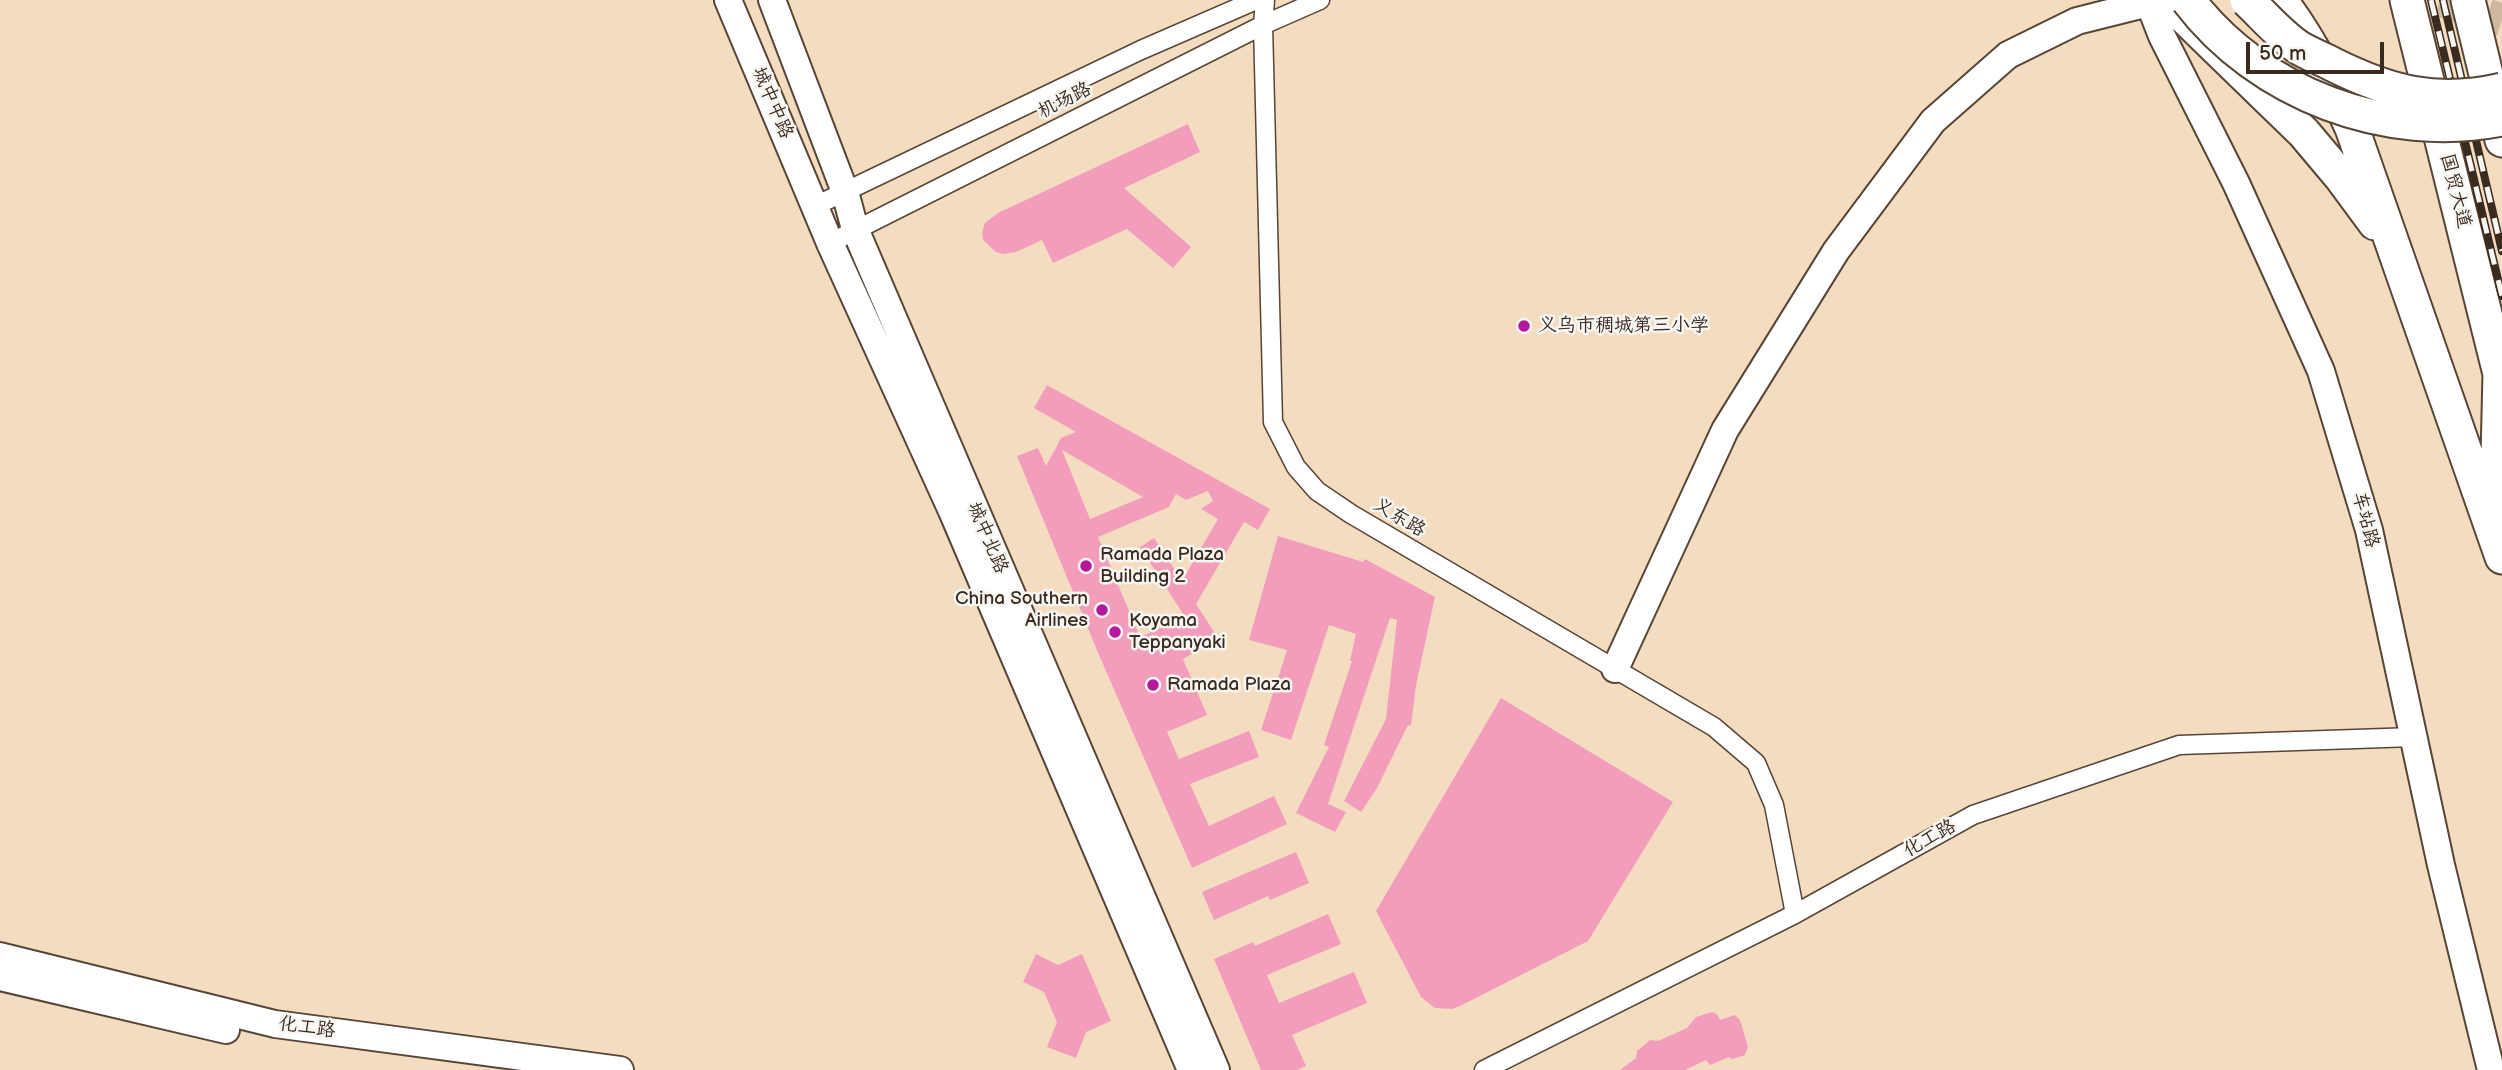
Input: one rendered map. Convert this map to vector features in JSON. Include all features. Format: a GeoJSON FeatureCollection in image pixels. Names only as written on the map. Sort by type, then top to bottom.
{"type":"FeatureCollection","features":[{"type":"Feature","properties":{"kind":"highway"},"geometry":{"type":"LineString","coordinates":[[2188,0],[2203,20],[2238,54],[2278,79],[2322,100],[2372,118],[2423,125],[2502,119]]}},
{"type":"Feature","properties":{"kind":"highway"},"geometry":{"type":"LineString","coordinates":[[2247,0],[2297,46],[2355,75],[2399,92],[2440,97],[2477,96],[2502,90]]}},
{"type":"Feature","properties":{"kind":"highway"},"geometry":{"type":"LineString","coordinates":[[2280,0],[2331,82],[2352,128],[2502,557]]}},
{"type":"Feature","properties":{"kind":"highway","name":"国贸大道"},"geometry":{"type":"LineString","coordinates":[[2407,0],[2501,377],[2497,499],[2502,525]]}},
{"type":"Feature","properties":{"kind":"highway"},"geometry":{"type":"LineString","coordinates":[[2468,0],[2502,139]]}},
{"type":"Feature","properties":{"kind":"highway"},"geometry":{"type":"LineString","coordinates":[[2155,1],[2304,133],[2341,177],[2398,254]]}},
{"type":"Feature","properties":{"kind":"street","name":"城中中路"},"geometry":{"type":"LineString","coordinates":[[728,0],[815,206]]}},
{"type":"Feature","properties":{"kind":"street","name":"城中北路"},"geometry":{"type":"LineString","coordinates":[[772,0],[845,192],[855,229],[1216,1070]]}},
{"type":"Feature","properties":{"kind":"street","name":"机场路"},"geometry":{"type":"LineString","coordinates":[[815,206],[1141,50],[1255,0]]}},
{"type":"Feature","properties":{"kind":"street","name":"义东路"},"geometry":{"type":"LineString","coordinates":[[1265,0],[1263,25],[1273,422],[1296,467],[1317,491],[1351,514],[1714,727],[1756,763],[1774,804],[1795,914]]}},
{"type":"Feature","properties":{"kind":"street","name":"机场路"},"geometry":{"type":"LineString","coordinates":[[830,243],[1263,25],[1320,0]]}},
{"type":"Feature","properties":{"kind":"street"},"geometry":{"type":"LineString","coordinates":[[1615,669],[1725,430],[1836,251],[1933,121],[2008,55],[2077,21],[2155,1]]}},
{"type":"Feature","properties":{"kind":"street","name":"车站路"},"geometry":{"type":"LineString","coordinates":[[2155,1],[2162,36],[2236,183],[2321,371],[2370,530],[2444,878],[2491,1070]]}},
{"type":"Feature","properties":{"kind":"street","name":"城中北路"},"geometry":{"type":"LineString","coordinates":[[815,206],[952,511],[1191,1070]]}},
{"type":"Feature","properties":{"kind":"street","name":"化工路"},"geometry":{"type":"LineString","coordinates":[[1484,1070],[1795,914],[1973,815],[2179,745],[2414,737]]}},
{"type":"Feature","properties":{"kind":"street","name":"化工路"},"geometry":{"type":"LineString","coordinates":[[0,956],[275,1024],[620,1070]]}},
{"type":"Feature","properties":{"kind":"street","name":"化工路"},"geometry":{"type":"LineString","coordinates":[[0,976],[272,1041],[485,1070]]}},
{"type":"Feature","properties":{"kind":"building"},"geometry":{"type":"Polygon","coordinates":[[[1188,124],[1200,152],[1124,188],[1191,247],[1173,268],[1127,229],[1053,263],[1042,240],[1016,252],[1004,254],[996,252],[983,240],[985,223],[998,213],[1188,124]]]}},
{"type":"Feature","properties":{"kind":"building"},"geometry":{"type":"Polygon","coordinates":[[[1047,385],[1270,509],[1258,530],[1244,522],[1196,604],[1218,638],[1183,659],[1207,715],[1167,732],[1179,759],[1249,731],[1259,757],[1190,784],[1209,826],[1274,796],[1287,824],[1192,868],[1099,655],[1017,456],[1038,448],[1046,466],[1061,438],[1076,432],[1034,408],[1047,385]],[[1062,450],[1090,519],[1143,497],[1062,450]],[[1208,491],[1186,500],[1176,494],[1169,507],[1098,537],[1140,637],[1185,617],[1140,547],[1154,538],[1182,581],[1218,519],[1201,509],[1213,501],[1208,491]]]}},
{"type":"Feature","properties":{"kind":"building"},"geometry":{"type":"Polygon","coordinates":[[[1278,536],[1363,562],[1365,559],[1435,597],[1416,685],[1411,726],[1408,725],[1377,788],[1361,812],[1344,801],[1386,719],[1397,620],[1390,618],[1328,804],[1346,812],[1335,832],[1296,813],[1329,747],[1324,745],[1352,661],[1356,634],[1329,625],[1291,740],[1261,730],[1287,650],[1249,640],[1278,536]]]}},
{"type":"Feature","properties":{"kind":"building"},"geometry":{"type":"Polygon","coordinates":[[[1501,698],[1673,802],[1588,941],[1462,1005],[1452,1009],[1435,1008],[1421,997],[1376,911],[1501,698]]]}},
{"type":"Feature","properties":{"kind":"building"},"geometry":{"type":"Polygon","coordinates":[[[1296,852],[1309,883],[1270,900],[1268,896],[1214,920],[1202,892],[1296,852]]]}},
{"type":"Feature","properties":{"kind":"building"},"geometry":{"type":"Polygon","coordinates":[[[1328,914],[1341,944],[1267,975],[1279,1003],[1354,972],[1367,1003],[1292,1035],[1306,1066],[1297,1070],[1261,1070],[1214,959],[1253,942],[1255,946],[1328,914]]]}},
{"type":"Feature","properties":{"kind":"building"},"geometry":{"type":"Polygon","coordinates":[[[1036,954],[1058,965],[1082,954],[1111,1021],[1086,1032],[1076,1058],[1047,1047],[1057,1022],[1044,992],[1023,982],[1036,954]]]}},
{"type":"Feature","properties":{"kind":"building"},"geometry":{"type":"Polygon","coordinates":[[[1712,1012],[1717,1014],[1720,1020],[1735,1015],[1740,1020],[1748,1047],[1745,1055],[1732,1059],[1729,1057],[1710,1065],[1706,1060],[1685,1070],[1620,1070],[1636,1058],[1637,1051],[1650,1040],[1658,1041],[1687,1028],[1696,1017],[1712,1012]]]}},
{"type":"Feature","properties":{"kind":"tunnel"},"geometry":{"type":"LineString","coordinates":[[2440,0],[2502,20]]}},
{"type":"Feature","properties":{"kind":"railway"},"geometry":{"type":"LineString","coordinates":[[2431,0],[2502,296]]}},
{"type":"Feature","properties":{"kind":"railway"},"geometry":{"type":"LineString","coordinates":[[2443,0],[2502,251]]}},
{"type":"Feature","properties":{"kind":"place","name":"义乌市稠城第三小学"},"geometry":{"type":"Point","coordinates":[1524,326]}},
{"type":"Feature","properties":{"kind":"place","name":"Ramada Plaza Building 2"},"geometry":{"type":"Point","coordinates":[1086,566]}},
{"type":"Feature","properties":{"kind":"place","name":"China Southern Airlines"},"geometry":{"type":"Point","coordinates":[1102,610]}},
{"type":"Feature","properties":{"kind":"place","name":"Koyama Teppanyaki"},"geometry":{"type":"Point","coordinates":[1115,632]}},
{"type":"Feature","properties":{"kind":"place","name":"Ramada Plaza"},"geometry":{"type":"Point","coordinates":[1153,685]}}]}
